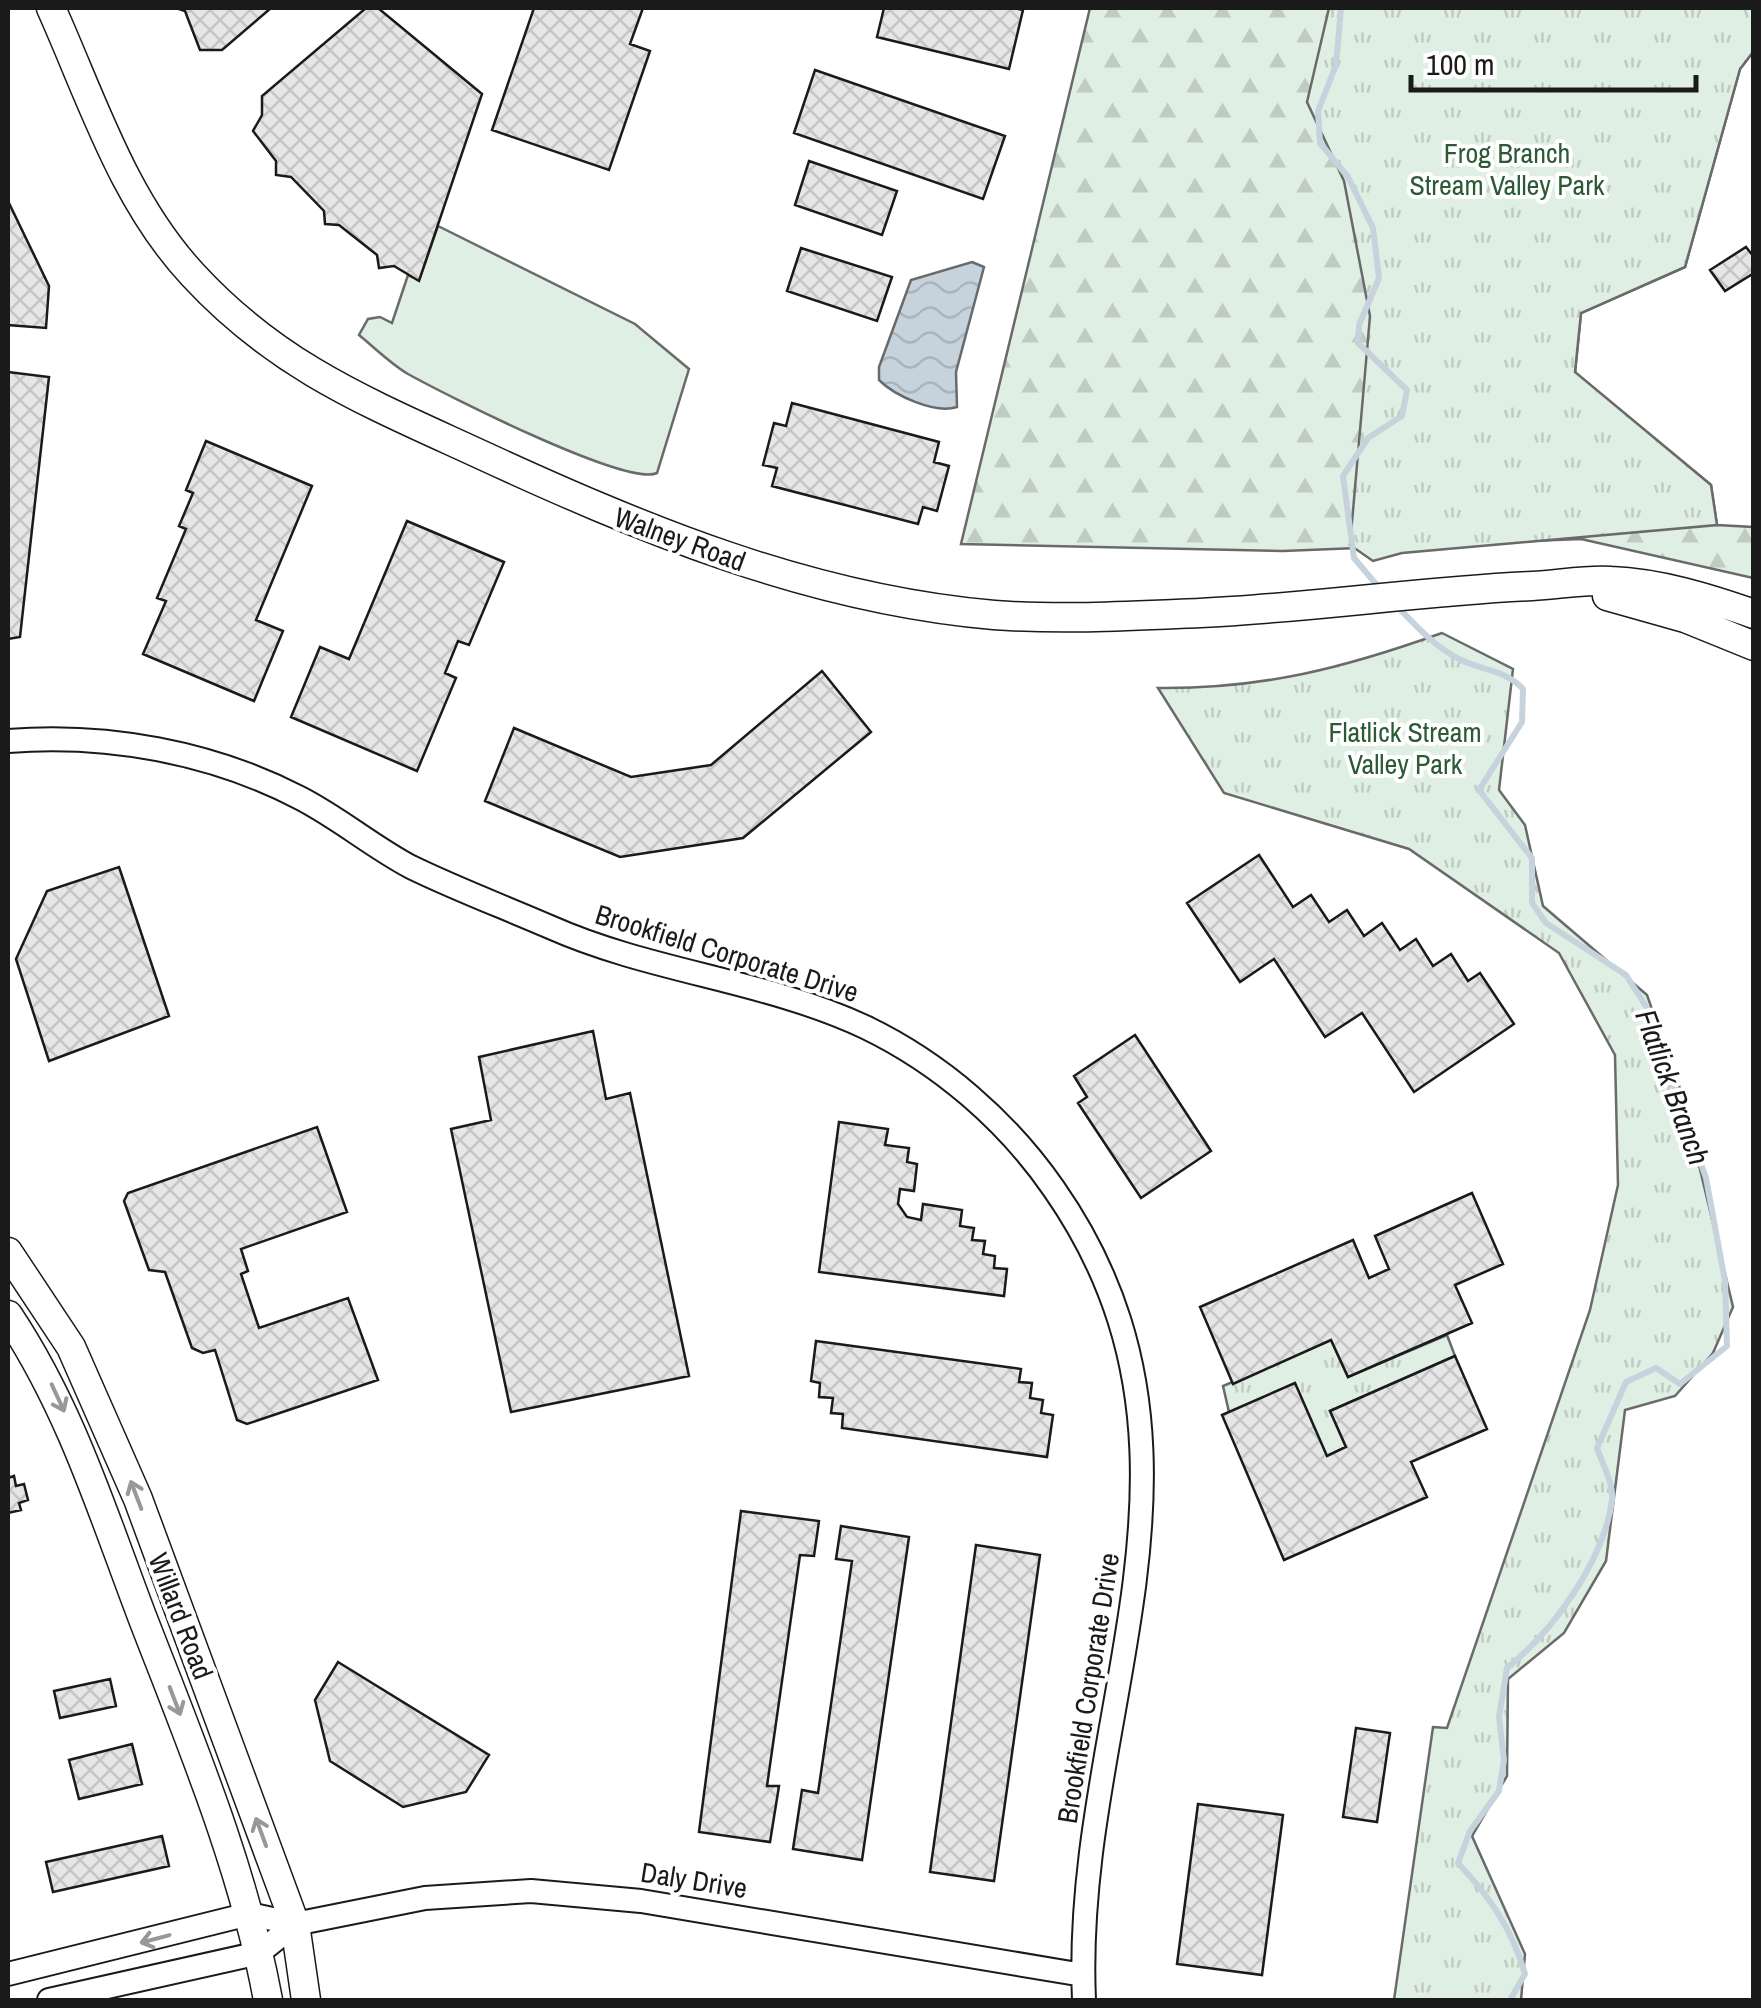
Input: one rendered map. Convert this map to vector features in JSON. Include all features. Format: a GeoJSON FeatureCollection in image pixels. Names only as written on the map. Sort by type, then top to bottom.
{"type":"FeatureCollection","features":[{"type":"Feature","properties":{"kind":"main road","name":"Walney Road"},"geometry":{"type":"LineString","coordinates":[[51,8],[137,198],[192,274],[293,364],[384,410],[664,536],[788,577],[882,598],[1038,617],[1205,613],[1442,590],[1610,580],[1700,595],[1754,614]]}},
{"type":"Feature","properties":{"kind":"main road","name":"Walney Road"},"geometry":{"type":"LineString","coordinates":[[1531,586],[1618,598],[1754,646]]}},
{"type":"Feature","properties":{"kind":"main road","name":"Willard Road"},"geometry":{"type":"LineString","coordinates":[[8,1252],[40,1296],[98,1401],[294,1924],[306,2000]]}},
{"type":"Feature","properties":{"kind":"main road","name":"Willard Road"},"geometry":{"type":"LineString","coordinates":[[8,1315],[40,1364],[68,1419],[249,1914],[268,2000]]}},
{"type":"Feature","properties":{"kind":"street","name":"Brookfield Corporate Drive"},"geometry":{"type":"LineString","coordinates":[[8,741],[50,739],[138,746],[195,758],[264,782],[304,800],[410,866],[567,935],[639,960],[786,996],[867,1028],[959,1086],[1028,1154],[1083,1234],[1106,1283],[1133,1366],[1143,1435],[1141,1538],[1091,1868],[1082,1975],[1084,2000]]}},
{"type":"Feature","properties":{"kind":"street","name":"Daly Drive"},"geometry":{"type":"LineString","coordinates":[[249,1914],[294,1924],[425,1898],[566,1892],[1082,1975]]}},
{"type":"Feature","properties":{"kind":"street"},"geometry":{"type":"LineString","coordinates":[[8,1974],[249,1914]]}},
{"type":"Feature","properties":{"kind":"street","name":"Daly Drive"},"geometry":{"type":"LineString","coordinates":[[259,1952],[294,1924]]}},
{"type":"Feature","properties":{"kind":"street"},"geometry":{"type":"LineString","coordinates":[[49,2000],[259,1952]]}},
{"type":"Feature","properties":{"kind":"green space"},"geometry":{"type":"Polygon","coordinates":[[[1090,8],[1753,8],[1753,52],[1740,69],[1685,267],[1581,313],[1575,373],[1711,485],[1717,525],[1753,527],[1753,578],[1581,539],[1283,551],[961,544],[1090,8]]]}},
{"type":"Feature","properties":{"kind":"green space","name":"Frog Branch Stream Valley Park"},"geometry":{"type":"Polygon","coordinates":[[[1329,8],[1753,8],[1753,52],[1740,69],[1685,267],[1581,313],[1575,372],[1711,485],[1717,525],[1402,553],[1373,561],[1350,545],[1370,316],[1344,181],[1307,102],[1329,8]]]}},
{"type":"Feature","properties":{"kind":"green space"},"geometry":{"type":"Polygon","coordinates":[[[438,226],[635,324],[689,369],[657,473],[639,474],[610,466],[495,418],[408,374],[359,335],[368,319],[380,317],[392,323],[408,275],[419,280],[438,226]]]}},
{"type":"Feature","properties":{"kind":"green space","name":"Flatlick Stream Valley Park"},"geometry":{"type":"Polygon","coordinates":[[[1442,633],[1513,669],[1499,790],[1525,825],[1543,906],[1647,995],[1682,1094],[1733,1307],[1713,1353],[1675,1396],[1625,1410],[1606,1561],[1564,1633],[1508,1679],[1507,1776],[1472,1836],[1525,1954],[1521,2000],[1394,2000],[1433,1727],[1447,1728],[1590,1310],[1618,1185],[1615,1055],[1559,953],[1409,849],[1224,793],[1158,688],[1233,685],[1303,674],[1442,633]]]}},
{"type":"Feature","properties":{"kind":"green space"},"geometry":{"type":"Polygon","coordinates":[[[1447,1335],[1455,1356],[1330,1411],[1346,1447],[1327,1456],[1229,1412],[1223,1386],[1331,1340],[1348,1377],[1447,1335]]]}},
{"type":"Feature","properties":{"kind":"water"},"geometry":{"type":"Polygon","coordinates":[[[972,262],[984,267],[956,372],[957,407],[927,406],[895,392],[879,380],[879,367],[911,280],[972,262]]]}},
{"type":"Feature","properties":{"kind":"building"},"geometry":{"type":"Polygon","coordinates":[[[176,8],[271,8],[222,50],[200,50],[185,11],[176,8]]]}},
{"type":"Feature","properties":{"kind":"building"},"geometry":{"type":"Polygon","coordinates":[[[366,8],[378,8],[482,94],[419,281],[394,266],[379,268],[377,255],[339,225],[325,224],[324,211],[291,177],[276,175],[276,161],[253,131],[262,115],[262,96],[366,8]]]}},
{"type":"Feature","properties":{"kind":"building"},"geometry":{"type":"Polygon","coordinates":[[[534,8],[643,8],[630,44],[650,51],[609,170],[492,130],[534,8]]]}},
{"type":"Feature","properties":{"kind":"building"},"geometry":{"type":"Polygon","coordinates":[[[884,8],[1023,10],[1009,69],[877,37],[884,8]]]}},
{"type":"Feature","properties":{"kind":"building"},"geometry":{"type":"Polygon","coordinates":[[[815,70],[1005,136],[983,199],[794,133],[815,70]]]}},
{"type":"Feature","properties":{"kind":"building"},"geometry":{"type":"Polygon","coordinates":[[[809,161],[897,191],[882,235],[795,205],[809,161]]]}},
{"type":"Feature","properties":{"kind":"building"},"geometry":{"type":"Polygon","coordinates":[[[8,201],[49,286],[46,328],[8,325],[8,201]]]}},
{"type":"Feature","properties":{"kind":"building"},"geometry":{"type":"Polygon","coordinates":[[[1746,247],[1754,257],[1754,273],[1725,291],[1710,270],[1746,247]]]}},
{"type":"Feature","properties":{"kind":"building"},"geometry":{"type":"Polygon","coordinates":[[[801,248],[892,277],[877,321],[787,291],[801,248]]]}},
{"type":"Feature","properties":{"kind":"building"},"geometry":{"type":"Polygon","coordinates":[[[8,372],[49,377],[20,637],[8,639],[8,372]]]}},
{"type":"Feature","properties":{"kind":"building"},"geometry":{"type":"Polygon","coordinates":[[[792,403],[939,442],[934,462],[949,466],[937,511],[923,507],[918,524],[772,486],[777,468],[763,465],[774,423],[786,426],[792,403]]]}},
{"type":"Feature","properties":{"kind":"building"},"geometry":{"type":"Polygon","coordinates":[[[206,441],[312,486],[256,620],[283,631],[254,701],[143,654],[166,601],[157,598],[186,529],[179,526],[193,493],[186,490],[206,441]]]}},
{"type":"Feature","properties":{"kind":"building"},"geometry":{"type":"Polygon","coordinates":[[[407,521],[504,562],[469,645],[458,641],[445,673],[456,678],[417,771],[291,717],[320,647],[349,659],[407,521]]]}},
{"type":"Feature","properties":{"kind":"building"},"geometry":{"type":"Polygon","coordinates":[[[822,671],[871,732],[743,838],[620,857],[485,801],[514,728],[631,777],[711,765],[822,671]]]}},
{"type":"Feature","properties":{"kind":"building"},"geometry":{"type":"Polygon","coordinates":[[[1259,855],[1293,907],[1311,895],[1329,922],[1347,910],[1364,936],[1382,923],[1400,950],[1416,939],[1433,966],[1451,954],[1468,981],[1480,973],[1514,1024],[1414,1092],[1362,1013],[1325,1037],[1274,959],[1240,982],[1187,903],[1259,855]]]}},
{"type":"Feature","properties":{"kind":"building"},"geometry":{"type":"Polygon","coordinates":[[[119,867],[169,1016],[49,1061],[16,959],[47,891],[119,867]]]}},
{"type":"Feature","properties":{"kind":"building"},"geometry":{"type":"Polygon","coordinates":[[[593,1031],[606,1099],[630,1093],[689,1376],[511,1412],[451,1129],[491,1120],[479,1057],[593,1031]]]}},
{"type":"Feature","properties":{"kind":"building"},"geometry":{"type":"Polygon","coordinates":[[[1135,1035],[1211,1151],[1141,1198],[1078,1103],[1087,1097],[1074,1076],[1135,1035]]]}},
{"type":"Feature","properties":{"kind":"building"},"geometry":{"type":"Polygon","coordinates":[[[839,1122],[888,1129],[885,1145],[909,1148],[907,1162],[917,1164],[914,1191],[900,1189],[898,1204],[907,1217],[921,1220],[923,1204],[962,1210],[960,1226],[974,1228],[972,1240],[985,1241],[983,1254],[995,1256],[994,1268],[1007,1269],[1004,1296],[819,1272],[839,1122]]]}},
{"type":"Feature","properties":{"kind":"building"},"geometry":{"type":"Polygon","coordinates":[[[317,1127],[347,1212],[241,1249],[248,1271],[241,1274],[259,1328],[348,1298],[378,1380],[247,1424],[237,1420],[215,1350],[203,1353],[192,1348],[165,1272],[149,1270],[124,1201],[128,1193],[317,1127]]]}},
{"type":"Feature","properties":{"kind":"building"},"geometry":{"type":"Polygon","coordinates":[[[1472,1193],[1503,1264],[1455,1285],[1472,1323],[1348,1377],[1331,1340],[1233,1384],[1200,1307],[1353,1240],[1369,1278],[1389,1269],[1375,1236],[1472,1193]]]}},
{"type":"Feature","properties":{"kind":"building"},"geometry":{"type":"Polygon","coordinates":[[[816,1341],[1021,1369],[1019,1382],[1032,1383],[1030,1398],[1043,1400],[1041,1413],[1053,1415],[1047,1457],[842,1428],[843,1414],[831,1413],[833,1398],[819,1397],[820,1383],[811,1381],[816,1341]]]}},
{"type":"Feature","properties":{"kind":"building"},"geometry":{"type":"Polygon","coordinates":[[[1455,1356],[1487,1429],[1411,1462],[1427,1497],[1284,1560],[1222,1415],[1295,1383],[1327,1456],[1346,1447],[1330,1411],[1455,1356]]]}},
{"type":"Feature","properties":{"kind":"building"},"geometry":{"type":"Polygon","coordinates":[[[14,1476],[16,1486],[24,1484],[28,1500],[19,1503],[21,1510],[8,1513],[8,1478],[14,1476]]]}},
{"type":"Feature","properties":{"kind":"building"},"geometry":{"type":"Polygon","coordinates":[[[741,1511],[819,1521],[814,1556],[800,1555],[767,1786],[779,1786],[770,1842],[699,1832],[741,1511]]]}},
{"type":"Feature","properties":{"kind":"building"},"geometry":{"type":"Polygon","coordinates":[[[841,1526],[909,1537],[862,1860],[793,1849],[802,1790],[818,1793],[852,1561],[836,1559],[841,1526]]]}},
{"type":"Feature","properties":{"kind":"building"},"geometry":{"type":"Polygon","coordinates":[[[976,1545],[1040,1555],[994,1881],[930,1872],[976,1545]]]}},
{"type":"Feature","properties":{"kind":"building"},"geometry":{"type":"Polygon","coordinates":[[[338,1662],[489,1755],[466,1792],[403,1807],[330,1761],[315,1700],[338,1662]]]}},
{"type":"Feature","properties":{"kind":"building"},"geometry":{"type":"Polygon","coordinates":[[[110,1679],[116,1706],[60,1718],[54,1691],[110,1679]]]}},
{"type":"Feature","properties":{"kind":"building"},"geometry":{"type":"Polygon","coordinates":[[[1356,1728],[1390,1733],[1377,1822],[1343,1817],[1356,1728]]]}},
{"type":"Feature","properties":{"kind":"building"},"geometry":{"type":"Polygon","coordinates":[[[132,1744],[142,1784],[79,1799],[69,1760],[132,1744]]]}},
{"type":"Feature","properties":{"kind":"building"},"geometry":{"type":"Polygon","coordinates":[[[1198,1804],[1283,1815],[1262,1975],[1177,1964],[1198,1804]]]}},
{"type":"Feature","properties":{"kind":"building"},"geometry":{"type":"Polygon","coordinates":[[[162,1836],[169,1866],[53,1892],[46,1862],[162,1836]]]}},
{"type":"Feature","properties":{"kind":"waterway","name":"Flatlick Branch"},"geometry":{"type":"LineString","coordinates":[[1341,8],[1336,65],[1318,111],[1320,143],[1348,177],[1373,228],[1379,278],[1359,325],[1358,343],[1407,390],[1402,416],[1368,438],[1343,476],[1354,558],[1381,590]]}},
{"type":"Feature","properties":{"kind":"waterway","name":"Flatlick Branch"},"geometry":{"type":"LineString","coordinates":[[1397,606],[1450,654],[1502,674],[1523,689],[1522,722],[1479,790],[1532,858],[1532,903],[1546,923],[1626,975],[1647,1008],[1706,1178],[1725,1281],[1727,1346],[1680,1384],[1656,1368],[1626,1382],[1597,1448],[1612,1494],[1599,1547],[1558,1615],[1507,1668],[1499,1717],[1504,1760],[1499,1791],[1470,1831],[1458,1863],[1499,1914],[1514,1942],[1525,1974],[1510,2000]]}}]}
